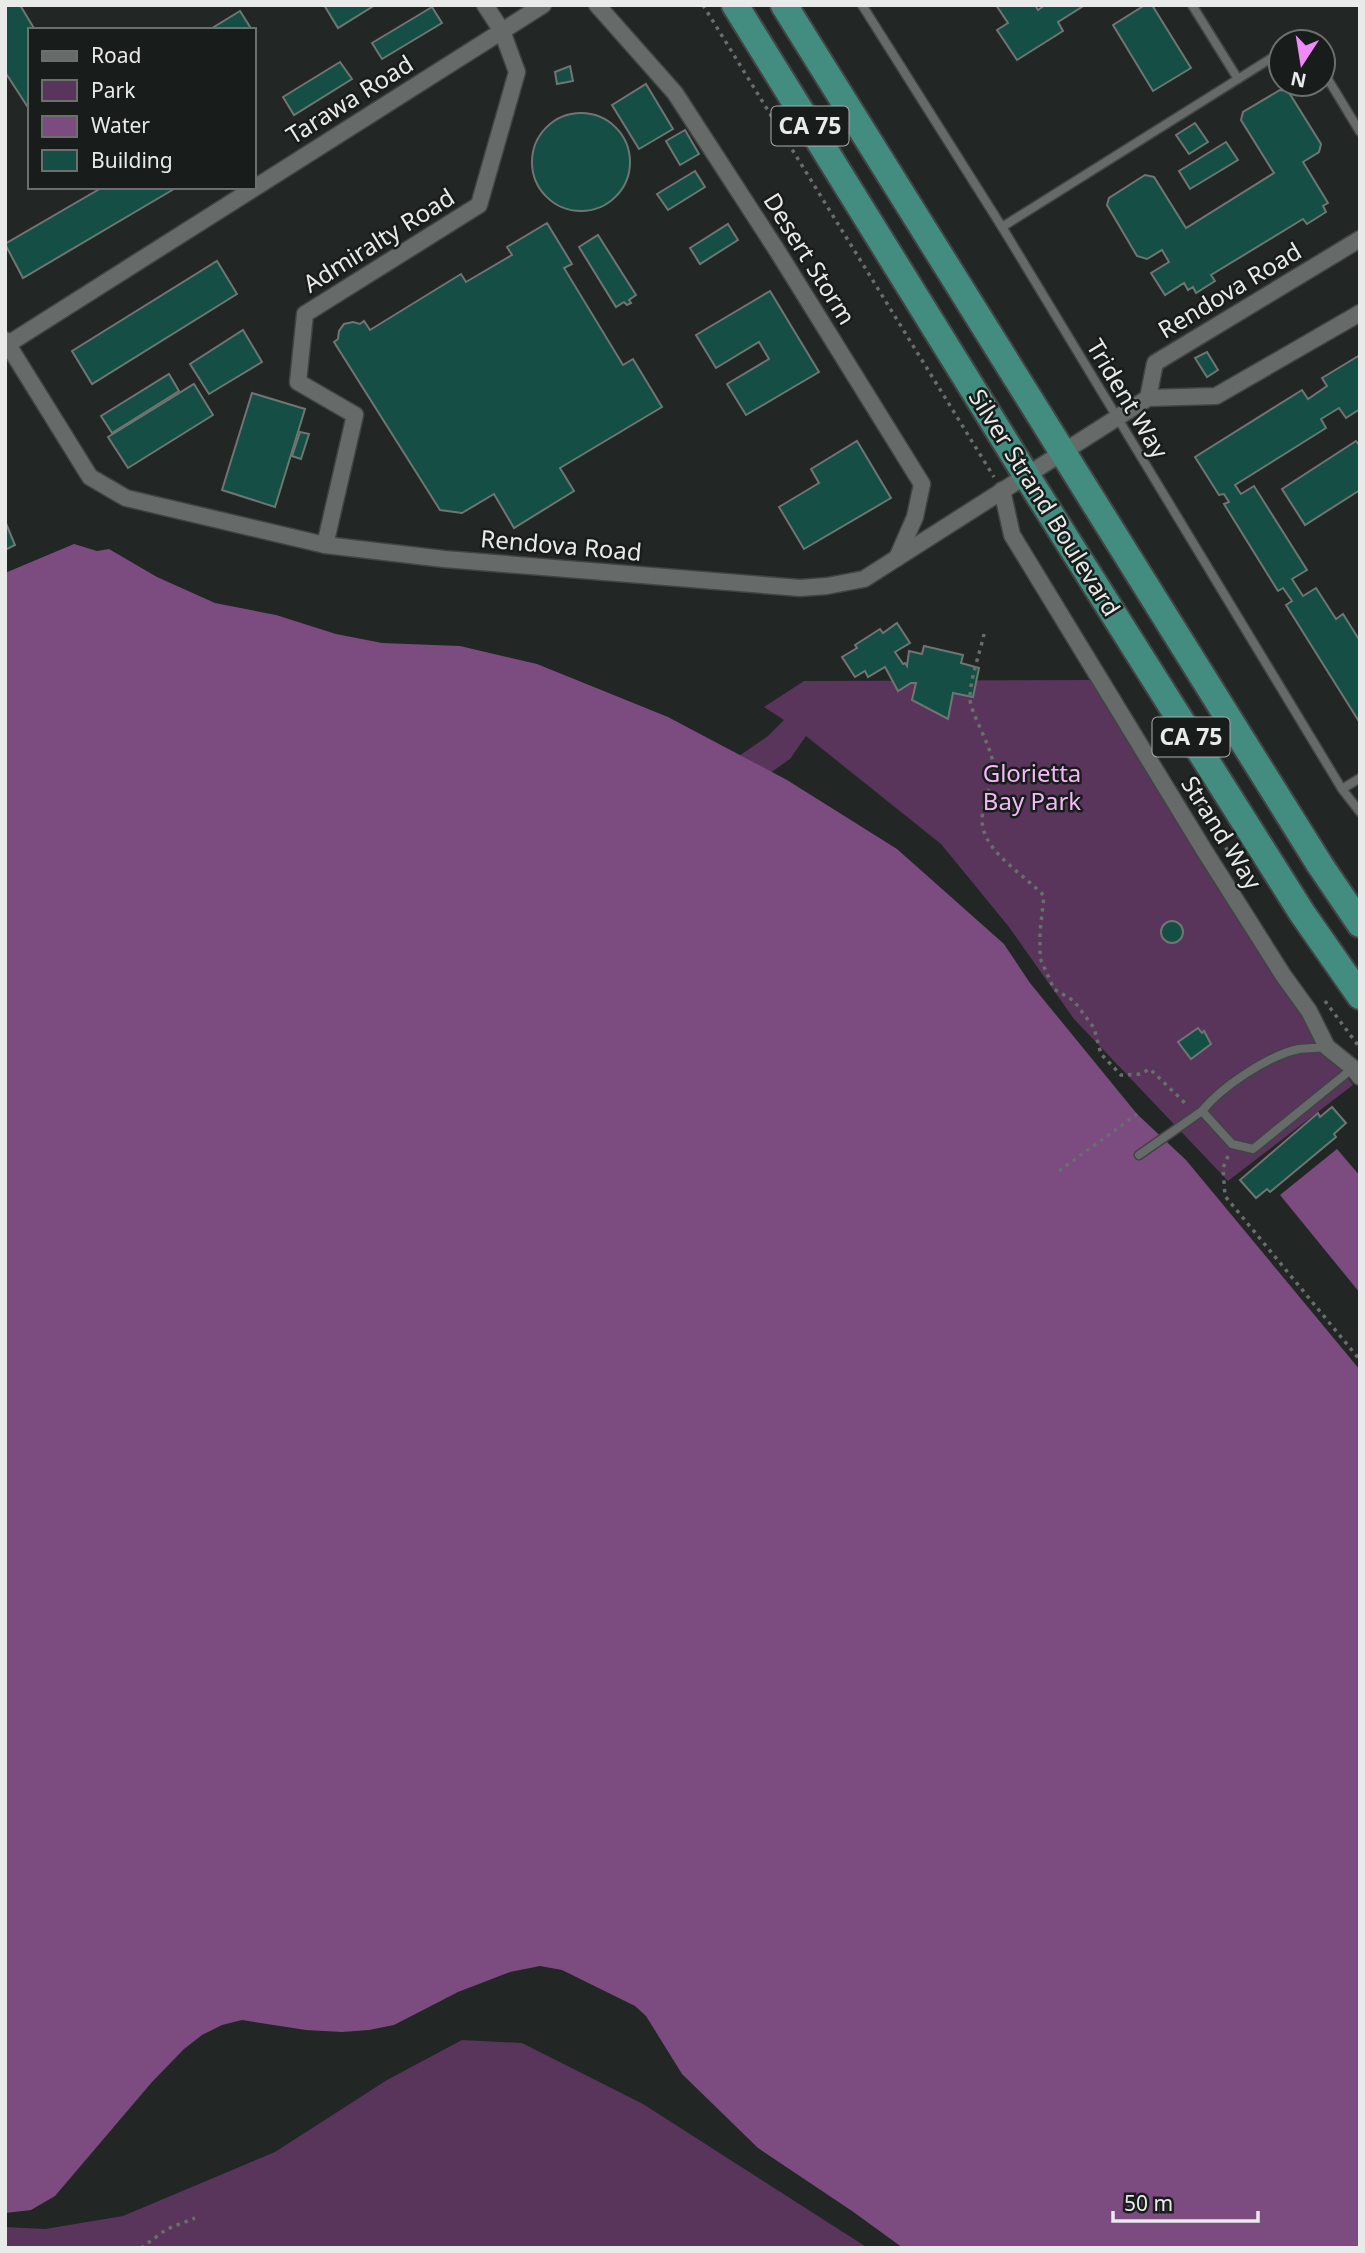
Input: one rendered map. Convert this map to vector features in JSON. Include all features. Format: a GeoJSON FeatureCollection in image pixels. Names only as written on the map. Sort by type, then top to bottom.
{"type":"FeatureCollection","features":[{"type":"Feature","properties":{"kind":"highway","name":"Silver Strand Boulevard"},"geometry":{"type":"LineString","coordinates":[[735,5],[1026,475],[1302,913],[1360,996]]}},
{"type":"Feature","properties":{"kind":"highway","name":"Silver Strand Boulevard"},"geometry":{"type":"LineString","coordinates":[[783,5],[1320,866],[1360,924]]}},
{"type":"Feature","properties":{"kind":"street"},"geometry":{"type":"LineString","coordinates":[[485,5],[502,31]]}},
{"type":"Feature","properties":{"kind":"street","name":"Tarawa Road"},"geometry":{"type":"LineString","coordinates":[[256,186],[543,5]]}},
{"type":"Feature","properties":{"kind":"street","name":"Desert Storm"},"geometry":{"type":"LineString","coordinates":[[597,5],[675,93],[778,252],[922,484],[915,517],[897,558]]}},
{"type":"Feature","properties":{"kind":"street","name":"Admiralty Road"},"geometry":{"type":"LineString","coordinates":[[326,545],[355,415],[298,382],[305,314],[479,205],[517,72],[502,31]]}},
{"type":"Feature","properties":{"kind":"street","name":"Tarawa Road"},"geometry":{"type":"LineString","coordinates":[[6,343],[251,189]]}},
{"type":"Feature","properties":{"kind":"street","name":"Rendova Road"},"geometry":{"type":"LineString","coordinates":[[1148,398],[1155,363],[1360,239]]}},
{"type":"Feature","properties":{"kind":"street","name":"Rendova Road"},"geometry":{"type":"LineString","coordinates":[[6,343],[90,477],[126,498],[326,545],[444,559],[800,588],[864,579],[1148,398],[1216,396],[1360,313]]}},
{"type":"Feature","properties":{"kind":"street","name":"Strand Way"},"geometry":{"type":"LineString","coordinates":[[1002,490],[1012,535],[1204,850],[1283,975],[1309,1011],[1327,1047],[1356,1073]]}},
{"type":"Feature","properties":{"kind":"lane","name":"Trident Way"},"geometry":{"type":"LineString","coordinates":[[862,5],[1002,228],[1342,789],[1360,812]]}},
{"type":"Feature","properties":{"kind":"lane"},"geometry":{"type":"LineString","coordinates":[[1192,5],[1238,79]]}},
{"type":"Feature","properties":{"kind":"lane"},"geometry":{"type":"LineString","coordinates":[[1002,228],[1267,61]]}},
{"type":"Feature","properties":{"kind":"lane"},"geometry":{"type":"LineString","coordinates":[[1337,94],[1360,132]]}},
{"type":"Feature","properties":{"kind":"lane"},"geometry":{"type":"LineString","coordinates":[[1342,789],[1360,778]]}},
{"type":"Feature","properties":{"kind":"lane"},"geometry":{"type":"LineString","coordinates":[[1139,1155],[1264,1063],[1298,1049],[1327,1047]]}},
{"type":"Feature","properties":{"kind":"lane"},"geometry":{"type":"LineString","coordinates":[[1199,1113],[1232,1144],[1253,1149],[1356,1073]]}},
{"type":"Feature","properties":{"kind":"path"},"geometry":{"type":"LineString","coordinates":[[984,634],[969,700],[984,731],[993,764],[983,828],[998,854],[1044,896],[1040,958],[1054,989],[1074,1001],[1094,1028],[1101,1055],[1108,1064],[1121,1075],[1140,1074],[1150,1069],[1199,1113]]}},
{"type":"Feature","properties":{"kind":"path"},"geometry":{"type":"LineString","coordinates":[[1059,1171],[1137,1114]]}},
{"type":"Feature","properties":{"kind":"path"},"geometry":{"type":"LineString","coordinates":[[1232,1144],[1223,1168],[1225,1196],[1360,1360]]}},
{"type":"Feature","properties":{"kind":"path"},"geometry":{"type":"LineString","coordinates":[[141,2248],[167,2229],[195,2218]]}},
{"type":"Feature","properties":{"kind":"green space","name":"Glorietta Bay Park"},"geometry":{"type":"Polygon","coordinates":[[[1091,680],[1260,953],[1353,1085],[1228,1181],[1074,1019],[1009,927],[941,844],[806,736],[790,759],[685,833],[667,806],[768,736],[784,720],[764,707],[804,681],[1091,680]]]}},
{"type":"Feature","properties":{"kind":"green space"},"geometry":{"type":"Polygon","coordinates":[[[462,2040],[522,2043],[643,2104],[868,2248],[5,2248],[5,2227],[45,2229],[123,2216],[275,2152],[387,2080],[462,2040]]]}},
{"type":"Feature","properties":{"kind":"water"},"geometry":{"type":"Polygon","coordinates":[[[74,544],[97,551],[109,549],[157,577],[215,603],[276,615],[336,634],[382,643],[460,646],[537,664],[668,717],[787,780],[897,849],[1004,944],[1030,983],[1137,1114],[1186,1160],[1360,1370],[1360,2248],[903,2248],[758,2148],[682,2074],[646,2016],[635,2006],[562,1970],[540,1966],[510,1972],[458,1992],[394,2025],[369,2030],[306,2030],[242,2020],[222,2025],[202,2035],[184,2049],[152,2082],[55,2196],[31,2210],[5,2213],[5,573],[74,544]]]}},
{"type":"Feature","properties":{"kind":"water"},"geometry":{"type":"Polygon","coordinates":[[[1337,1149],[1360,1176],[1360,1293],[1280,1195],[1337,1149]]]}},
{"type":"Feature","properties":{"kind":"building"},"geometry":{"type":"Polygon","coordinates":[[[5,5],[20,5],[34,28],[28,28],[28,107],[5,72],[5,5]]]}},
{"type":"Feature","properties":{"kind":"building"},"geometry":{"type":"Polygon","coordinates":[[[324,5],[375,5],[338,28],[324,5]]]}},
{"type":"Feature","properties":{"kind":"building"},"geometry":{"type":"Polygon","coordinates":[[[996,5],[1035,5],[1038,10],[1045,5],[1085,5],[1058,22],[1063,31],[1017,60],[997,30],[1008,23],[996,5]]]}},
{"type":"Feature","properties":{"kind":"building"},"geometry":{"type":"Polygon","coordinates":[[[1145,5],[1152,5],[1191,68],[1153,91],[1113,25],[1145,5]]]}},
{"type":"Feature","properties":{"kind":"building"},"geometry":{"type":"Polygon","coordinates":[[[432,7],[442,23],[382,59],[372,43],[432,7]]]}},
{"type":"Feature","properties":{"kind":"building"},"geometry":{"type":"Polygon","coordinates":[[[240,11],[251,28],[212,28],[240,11]]]}},
{"type":"Feature","properties":{"kind":"building"},"geometry":{"type":"Polygon","coordinates":[[[340,62],[352,79],[294,115],[283,97],[340,62]]]}},
{"type":"Feature","properties":{"kind":"building"},"geometry":{"type":"Polygon","coordinates":[[[570,66],[573,81],[557,84],[555,72],[570,66]]]}},
{"type":"Feature","properties":{"kind":"building"},"geometry":{"type":"Polygon","coordinates":[[[646,84],[673,129],[639,149],[612,105],[646,84]]]}},
{"type":"Feature","properties":{"kind":"building"},"geometry":{"type":"Polygon","coordinates":[[[1267,98],[1292,98],[1321,144],[1319,152],[1303,162],[1328,203],[1323,206],[1326,212],[1307,224],[1303,219],[1211,275],[1215,281],[1196,293],[1193,287],[1188,290],[1184,283],[1165,295],[1151,273],[1169,262],[1162,250],[1147,259],[1137,256],[1107,205],[1109,198],[1145,175],[1154,177],[1186,228],[1274,173],[1241,120],[1243,112],[1267,98]]]}},
{"type":"Feature","properties":{"kind":"building"},"geometry":{"type":"Polygon","coordinates":[[[581,113],[600,117],[616,127],[626,143],[630,162],[626,181],[616,197],[600,207],[581,211],[562,207],[546,197],[536,181],[532,162],[536,143],[546,127],[562,117],[581,113]]]}},
{"type":"Feature","properties":{"kind":"building"},"geometry":{"type":"Polygon","coordinates":[[[1195,123],[1208,142],[1189,154],[1176,135],[1195,123]]]}},
{"type":"Feature","properties":{"kind":"building"},"geometry":{"type":"Polygon","coordinates":[[[685,130],[699,154],[680,165],[666,141],[685,130]]]}},
{"type":"Feature","properties":{"kind":"building"},"geometry":{"type":"Polygon","coordinates":[[[1226,142],[1238,160],[1190,189],[1179,171],[1226,142]]]}},
{"type":"Feature","properties":{"kind":"building"},"geometry":{"type":"Polygon","coordinates":[[[695,171],[705,187],[668,210],[657,194],[695,171]]]}},
{"type":"Feature","properties":{"kind":"building"},"geometry":{"type":"Polygon","coordinates":[[[100,189],[174,189],[23,278],[5,244],[100,189]]]}},
{"type":"Feature","properties":{"kind":"building"},"geometry":{"type":"Polygon","coordinates":[[[547,223],[572,264],[564,268],[623,365],[633,359],[662,407],[560,468],[574,491],[514,528],[494,494],[462,513],[440,510],[334,342],[344,324],[360,324],[364,321],[370,330],[461,274],[466,282],[512,255],[507,247],[547,223]]]}},
{"type":"Feature","properties":{"kind":"building"},"geometry":{"type":"Polygon","coordinates":[[[728,224],[738,240],[700,264],[690,248],[728,224]]]}},
{"type":"Feature","properties":{"kind":"building"},"geometry":{"type":"Polygon","coordinates":[[[598,235],[636,295],[627,305],[624,302],[616,307],[579,247],[598,235]]]}},
{"type":"Feature","properties":{"kind":"building"},"geometry":{"type":"Polygon","coordinates":[[[217,261],[237,294],[92,384],[72,351],[217,261]]]}},
{"type":"Feature","properties":{"kind":"building"},"geometry":{"type":"Polygon","coordinates":[[[770,291],[819,372],[746,415],[727,384],[769,359],[759,342],[716,368],[696,335],[770,291]]]}},
{"type":"Feature","properties":{"kind":"building"},"geometry":{"type":"Polygon","coordinates":[[[243,330],[262,362],[209,394],[190,364],[243,330]]]}},
{"type":"Feature","properties":{"kind":"building"},"geometry":{"type":"Polygon","coordinates":[[[1207,352],[1218,370],[1207,377],[1195,358],[1207,352]]]}},
{"type":"Feature","properties":{"kind":"building"},"geometry":{"type":"Polygon","coordinates":[[[1360,355],[1360,409],[1346,418],[1339,408],[1321,419],[1326,428],[1235,485],[1241,494],[1254,486],[1307,570],[1292,579],[1303,596],[1316,588],[1336,619],[1343,614],[1360,641],[1360,723],[1286,605],[1292,601],[1283,588],[1278,591],[1224,504],[1229,502],[1224,494],[1219,495],[1195,457],[1302,390],[1308,399],[1327,386],[1322,378],[1360,355]]]}},
{"type":"Feature","properties":{"kind":"building"},"geometry":{"type":"Polygon","coordinates":[[[169,374],[179,391],[112,433],[101,416],[169,374]]]}},
{"type":"Feature","properties":{"kind":"building"},"geometry":{"type":"Polygon","coordinates":[[[194,384],[213,415],[128,468],[108,437],[194,384]]]}},
{"type":"Feature","properties":{"kind":"building"},"geometry":{"type":"Polygon","coordinates":[[[252,393],[305,409],[275,507],[222,490],[252,393]]]}},
{"type":"Feature","properties":{"kind":"building"},"geometry":{"type":"Polygon","coordinates":[[[300,432],[309,434],[301,459],[292,456],[300,432]]]}},
{"type":"Feature","properties":{"kind":"building"},"geometry":{"type":"Polygon","coordinates":[[[857,441],[891,498],[804,549],[779,507],[819,483],[811,469],[857,441]]]}},
{"type":"Feature","properties":{"kind":"building"},"geometry":{"type":"Polygon","coordinates":[[[1356,441],[1360,446],[1360,490],[1305,525],[1282,489],[1356,441]]]}},
{"type":"Feature","properties":{"kind":"building"},"geometry":{"type":"Polygon","coordinates":[[[5,521],[15,545],[5,550],[5,521]]]}},
{"type":"Feature","properties":{"kind":"building"},"geometry":{"type":"Polygon","coordinates":[[[897,623],[910,643],[895,652],[903,664],[907,666],[909,651],[922,654],[924,646],[963,655],[961,663],[979,668],[973,697],[953,693],[948,719],[912,700],[916,683],[898,691],[885,667],[868,677],[865,671],[855,677],[842,657],[880,629],[883,633],[897,623]]]}},
{"type":"Feature","properties":{"kind":"building"},"geometry":{"type":"Polygon","coordinates":[[[1172,921],[1180,924],[1183,932],[1180,940],[1172,943],[1164,940],[1161,932],[1164,924],[1172,921]]]}},
{"type":"Feature","properties":{"kind":"building"},"geometry":{"type":"Polygon","coordinates":[[[1198,1028],[1202,1033],[1204,1031],[1211,1044],[1191,1059],[1178,1042],[1198,1028]]]}},
{"type":"Feature","properties":{"kind":"building"},"geometry":{"type":"Polygon","coordinates":[[[1332,1107],[1346,1123],[1334,1134],[1336,1137],[1270,1192],[1267,1189],[1256,1198],[1240,1180],[1318,1113],[1320,1117],[1332,1107]]]}}]}
